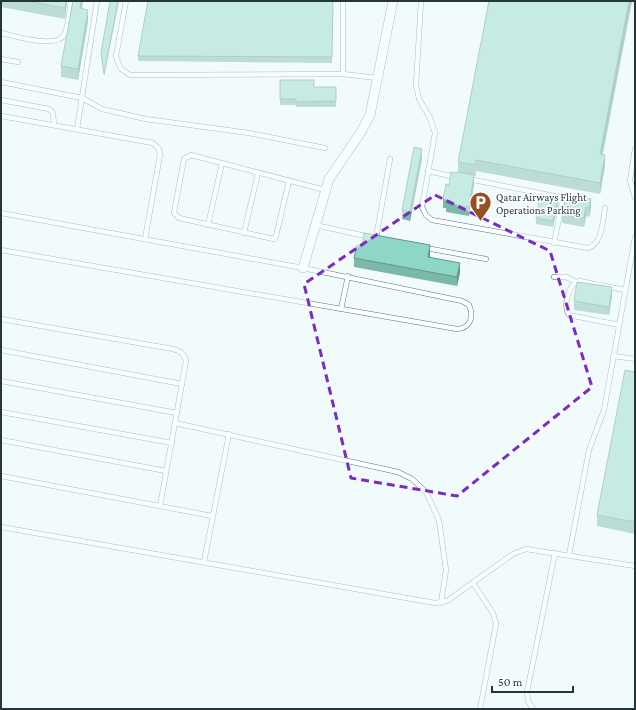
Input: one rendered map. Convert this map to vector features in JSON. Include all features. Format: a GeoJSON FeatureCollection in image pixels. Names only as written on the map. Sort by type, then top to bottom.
{"type":"FeatureCollection","features":[{"type":"Feature","properties":{"kind":"street"},"geometry":{"type":"LineString","coordinates":[[303,268],[325,190],[333,171],[368,121],[393,1]]}},
{"type":"Feature","properties":{"kind":"lane"},"geometry":{"type":"LineString","coordinates":[[1,33],[50,43],[60,39],[66,31],[71,1]]}},
{"type":"Feature","properties":{"kind":"lane"},"geometry":{"type":"LineString","coordinates":[[77,129],[97,1]]}},
{"type":"Feature","properties":{"kind":"lane"},"geometry":{"type":"LineString","coordinates":[[126,1],[116,56],[120,68],[130,75],[343,74],[377,78]]}},
{"type":"Feature","properties":{"kind":"lane"},"geometry":{"type":"LineString","coordinates":[[343,1],[343,74]]}},
{"type":"Feature","properties":{"kind":"lane"},"geometry":{"type":"LineString","coordinates":[[421,1],[416,85],[419,99],[430,118],[435,133],[422,207],[429,218],[585,248],[594,246],[598,242],[605,208]]}},
{"type":"Feature","properties":{"kind":"lane"},"geometry":{"type":"LineString","coordinates":[[1,60],[18,62]]}},
{"type":"Feature","properties":{"kind":"lane"},"geometry":{"type":"LineString","coordinates":[[1,82],[82,98],[102,109],[146,119],[249,133],[325,148]]}},
{"type":"Feature","properties":{"kind":"lane"},"geometry":{"type":"LineString","coordinates":[[1,100],[50,109],[53,113],[54,125]]}},
{"type":"Feature","properties":{"kind":"lane"},"geometry":{"type":"LineString","coordinates":[[1,116],[152,143],[159,149],[160,155],[145,239]]}},
{"type":"Feature","properties":{"kind":"lane"},"geometry":{"type":"LineString","coordinates":[[635,150],[630,180],[635,198]]}},
{"type":"Feature","properties":{"kind":"lane"},"geometry":{"type":"LineString","coordinates":[[289,181],[275,238],[271,239],[179,218],[174,213],[184,159],[191,155],[325,190]]}},
{"type":"Feature","properties":{"kind":"lane"},"geometry":{"type":"LineString","coordinates":[[376,238],[390,158]]}},
{"type":"Feature","properties":{"kind":"lane"},"geometry":{"type":"LineString","coordinates":[[208,225],[222,164]]}},
{"type":"Feature","properties":{"kind":"lane"},"geometry":{"type":"LineString","coordinates":[[428,171],[458,177]]}},
{"type":"Feature","properties":{"kind":"lane"},"geometry":{"type":"LineString","coordinates":[[244,233],[258,173]]}},
{"type":"Feature","properties":{"kind":"lane"},"geometry":{"type":"LineString","coordinates":[[465,178],[559,197],[562,203],[554,243]]}},
{"type":"Feature","properties":{"kind":"lane"},"geometry":{"type":"LineString","coordinates":[[1,213],[348,276],[462,300],[469,305],[472,314],[469,324],[465,327],[457,329],[1,250]]}},
{"type":"Feature","properties":{"kind":"lane"},"geometry":{"type":"LineString","coordinates":[[315,225],[383,239]]}},
{"type":"Feature","properties":{"kind":"lane"},"geometry":{"type":"LineString","coordinates":[[569,555],[589,450],[604,410],[635,237]]}},
{"type":"Feature","properties":{"kind":"lane"},"geometry":{"type":"LineString","coordinates":[[420,246],[486,259]]}},
{"type":"Feature","properties":{"kind":"lane"},"geometry":{"type":"LineString","coordinates":[[342,309],[348,276]]}},
{"type":"Feature","properties":{"kind":"lane"},"geometry":{"type":"LineString","coordinates":[[554,277],[625,290]]}},
{"type":"Feature","properties":{"kind":"lane"},"geometry":{"type":"LineString","coordinates":[[576,282],[570,289],[567,308],[569,315],[619,325]]}},
{"type":"Feature","properties":{"kind":"lane"},"geometry":{"type":"LineString","coordinates":[[1,319],[180,351],[185,356],[186,361],[160,506]]}},
{"type":"Feature","properties":{"kind":"lane"},"geometry":{"type":"LineString","coordinates":[[1,350],[182,384]]}},
{"type":"Feature","properties":{"kind":"lane"},"geometry":{"type":"LineString","coordinates":[[613,356],[635,359]]}},
{"type":"Feature","properties":{"kind":"lane"},"geometry":{"type":"LineString","coordinates":[[1,381],[177,413]]}},
{"type":"Feature","properties":{"kind":"lane"},"geometry":{"type":"LineString","coordinates":[[1,412],[172,443]]}},
{"type":"Feature","properties":{"kind":"lane"},"geometry":{"type":"LineString","coordinates":[[175,423],[398,472],[412,479],[426,492],[439,520],[446,570],[441,603]]}},
{"type":"Feature","properties":{"kind":"lane"},"geometry":{"type":"LineString","coordinates":[[204,562],[229,434]]}},
{"type":"Feature","properties":{"kind":"lane"},"geometry":{"type":"LineString","coordinates":[[1,440],[166,471]]}},
{"type":"Feature","properties":{"kind":"lane"},"geometry":{"type":"LineString","coordinates":[[1,476],[212,516]]}},
{"type":"Feature","properties":{"kind":"lane"},"geometry":{"type":"LineString","coordinates":[[1,527],[441,603],[473,583],[519,550],[532,548],[635,566]]}},
{"type":"Feature","properties":{"kind":"lane"},"geometry":{"type":"LineString","coordinates":[[533,709],[528,701],[527,692],[555,553]]}},
{"type":"Feature","properties":{"kind":"lane"},"geometry":{"type":"LineString","coordinates":[[473,583],[493,613],[496,624],[480,709]]}},
{"type":"Feature","properties":{"kind":"highlighted area"},"geometry":{"type":"Polygon","coordinates":[[[435,195],[550,251],[592,387],[457,496],[351,478],[304,284],[435,195]]]}},
{"type":"Feature","properties":{"kind":"building"},"geometry":{"type":"Polygon","coordinates":[[[26,1],[66,1],[65,8],[26,1]]]}},
{"type":"Feature","properties":{"kind":"building"},"geometry":{"type":"Polygon","coordinates":[[[73,1],[81,1],[80,8],[88,10],[78,69],[61,66],[73,1]]]}},
{"type":"Feature","properties":{"kind":"building"},"geometry":{"type":"Polygon","coordinates":[[[110,1],[118,1],[104,74],[101,53],[110,1]]]}},
{"type":"Feature","properties":{"kind":"building"},"geometry":{"type":"Polygon","coordinates":[[[148,1],[333,1],[332,57],[138,56],[148,1]]]}},
{"type":"Feature","properties":{"kind":"building"},"geometry":{"type":"Polygon","coordinates":[[[489,1],[629,1],[600,154],[605,155],[600,183],[476,160],[476,165],[458,162],[489,1]]]}},
{"type":"Feature","properties":{"kind":"building"},"geometry":{"type":"Polygon","coordinates":[[[280,80],[314,80],[314,87],[336,87],[336,101],[296,102],[296,99],[280,99],[280,80]]]}},
{"type":"Feature","properties":{"kind":"building"},"geometry":{"type":"Polygon","coordinates":[[[414,147],[422,149],[410,212],[402,210],[414,147]]]}},
{"type":"Feature","properties":{"kind":"building"},"geometry":{"type":"Polygon","coordinates":[[[451,172],[474,175],[469,207],[446,203],[447,200],[443,199],[446,184],[449,185],[451,172]]]}},
{"type":"Feature","properties":{"kind":"building"},"geometry":{"type":"Polygon","coordinates":[[[540,194],[558,198],[553,221],[536,218],[540,194]]]}},
{"type":"Feature","properties":{"kind":"building"},"geometry":{"type":"Polygon","coordinates":[[[566,195],[591,199],[589,208],[586,207],[584,218],[562,214],[566,195]]]}},
{"type":"Feature","properties":{"kind":"building"},"geometry":{"type":"Polygon","coordinates":[[[364,233],[430,245],[428,257],[460,263],[457,277],[354,258],[357,245],[362,246],[364,233]]]}},
{"type":"Feature","properties":{"kind":"building"},"geometry":{"type":"Polygon","coordinates":[[[577,282],[612,287],[609,307],[574,301],[577,282]]]}},
{"type":"Feature","properties":{"kind":"building"},"geometry":{"type":"Polygon","coordinates":[[[625,370],[635,372],[635,522],[597,515],[625,370]]]}},
{"type":"Feature","properties":{"kind":"place","name":"Qatar Airways Flight Operations Parking"},"geometry":{"type":"Point","coordinates":[481,222]}}]}
